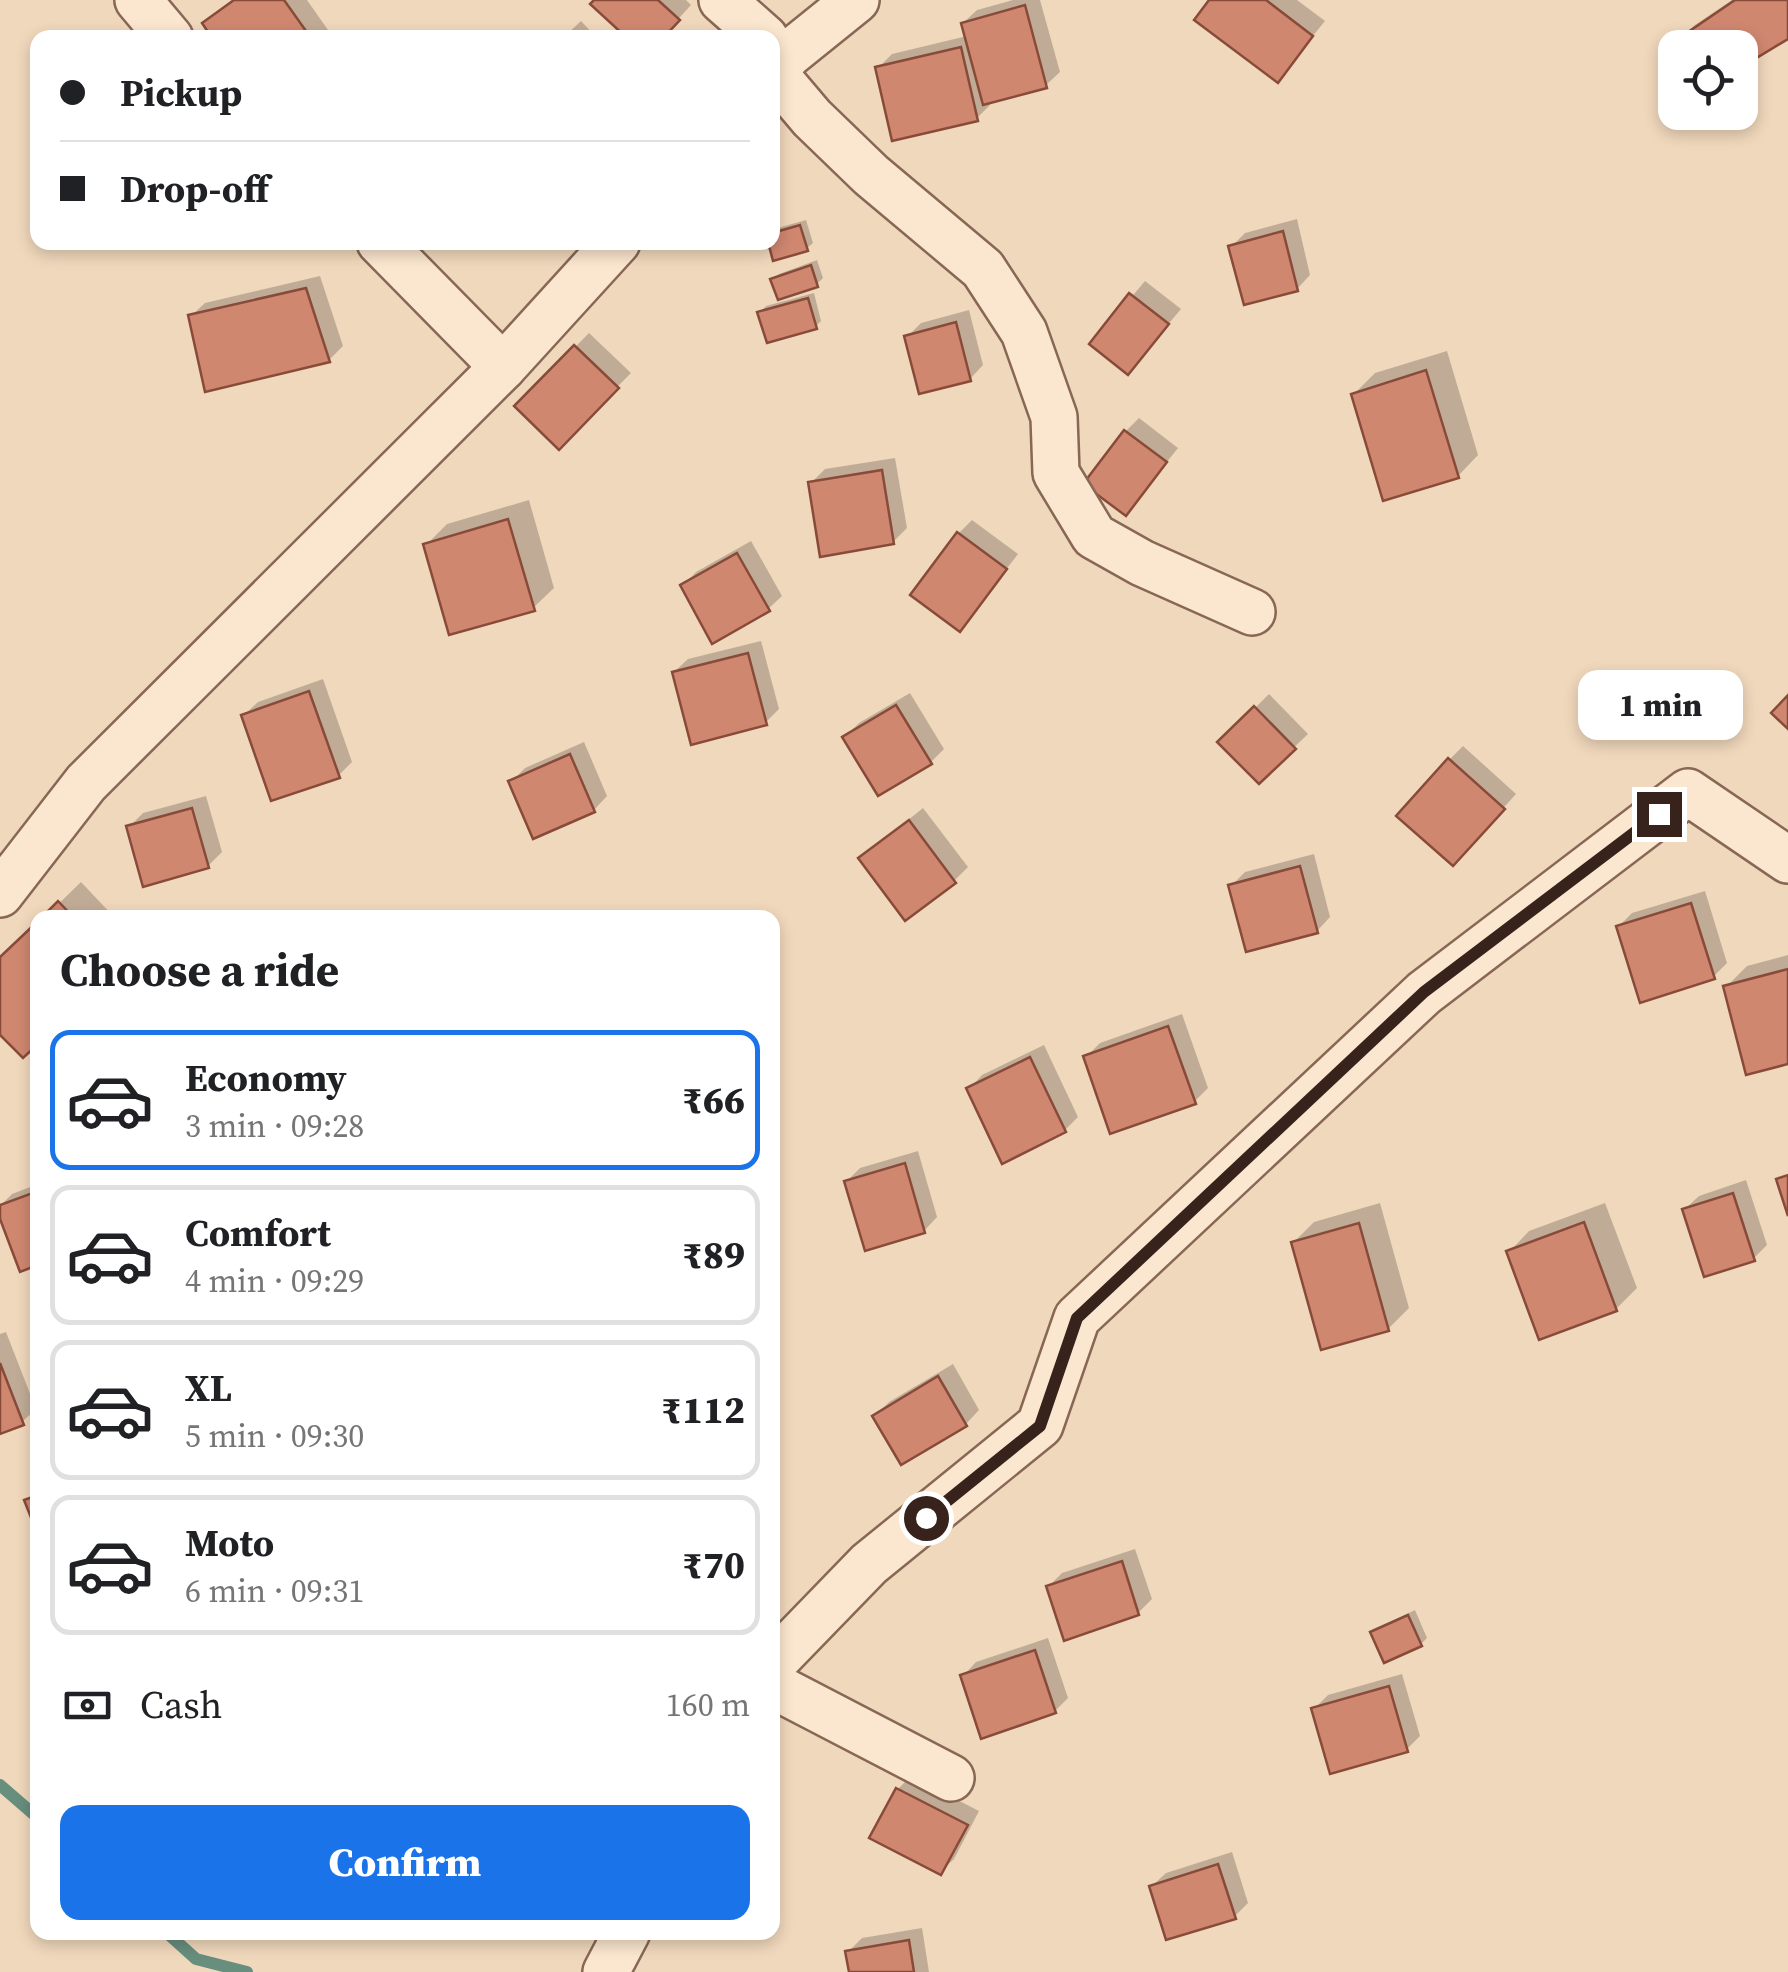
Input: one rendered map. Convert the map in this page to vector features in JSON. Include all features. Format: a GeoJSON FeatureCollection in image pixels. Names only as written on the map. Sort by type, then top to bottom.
{"type":"FeatureCollection","features":[{"type":"Feature","properties":{"kind":"street"},"geometry":{"type":"LineString","coordinates":[[138,0],[163,30]]}},
{"type":"Feature","properties":{"kind":"street"},"geometry":{"type":"LineString","coordinates":[[722,0],[750,30]]}},
{"type":"Feature","properties":{"kind":"street"},"geometry":{"type":"LineString","coordinates":[[780,52],[856,0]]}},
{"type":"Feature","properties":{"kind":"street"},"geometry":{"type":"LineString","coordinates":[[780,66],[812,118],[871,175],[983,269],[1024,332],[1054,417],[1056,473],[1094,536],[1142,563],[1252,612]]}},
{"type":"Feature","properties":{"kind":"street"},"geometry":{"type":"LineString","coordinates":[[388,250],[503,366]]}},
{"type":"Feature","properties":{"kind":"street"},"geometry":{"type":"LineString","coordinates":[[0,894],[86,782],[503,366],[610,250]]}},
{"type":"Feature","properties":{"kind":"street"},"geometry":{"type":"LineString","coordinates":[[780,1656],[870,1564],[1040,1426],[1077,1318],[1424,992],[1688,792],[1788,860]]}},
{"type":"Feature","properties":{"kind":"street"},"geometry":{"type":"LineString","coordinates":[[780,1690],[951,1778]]}},
{"type":"Feature","properties":{"kind":"street"},"geometry":{"type":"LineString","coordinates":[[606,1972],[623,1940]]}},
{"type":"Feature","properties":{"kind":"building"},"geometry":{"type":"Polygon","coordinates":[[[234,0],[284,0],[305,30],[207,30],[202,23],[234,0]]]}},
{"type":"Feature","properties":{"kind":"building"},"geometry":{"type":"Polygon","coordinates":[[[594,0],[658,0],[680,20],[671,30],[618,30],[590,4],[594,0]]]}},
{"type":"Feature","properties":{"kind":"building"},"geometry":{"type":"Polygon","coordinates":[[[1209,0],[1266,0],[1313,36],[1278,83],[1194,20],[1209,0]]]}},
{"type":"Feature","properties":{"kind":"building"},"geometry":{"type":"Polygon","coordinates":[[[1735,0],[1788,0],[1788,39],[1758,57],[1758,30],[1691,30],[1735,0]]]}},
{"type":"Feature","properties":{"kind":"building"},"geometry":{"type":"Polygon","coordinates":[[[1025,5],[1047,88],[983,105],[961,23],[1025,5]]]}},
{"type":"Feature","properties":{"kind":"building"},"geometry":{"type":"Polygon","coordinates":[[[961,47],[978,121],[892,141],[875,67],[961,47]]]}},
{"type":"Feature","properties":{"kind":"building"},"geometry":{"type":"Polygon","coordinates":[[[800,225],[808,251],[773,261],[770,250],[780,250],[780,231],[800,225]]]}},
{"type":"Feature","properties":{"kind":"building"},"geometry":{"type":"Polygon","coordinates":[[[1283,231],[1298,291],[1244,305],[1228,246],[1283,231]]]}},
{"type":"Feature","properties":{"kind":"building"},"geometry":{"type":"Polygon","coordinates":[[[811,265],[818,287],[778,300],[770,279],[811,265]]]}},
{"type":"Feature","properties":{"kind":"building"},"geometry":{"type":"Polygon","coordinates":[[[306,288],[330,362],[205,392],[188,315],[306,288]]]}},
{"type":"Feature","properties":{"kind":"building"},"geometry":{"type":"Polygon","coordinates":[[[1129,293],[1169,324],[1128,375],[1089,344],[1129,293]]]}},
{"type":"Feature","properties":{"kind":"building"},"geometry":{"type":"Polygon","coordinates":[[[808,298],[817,329],[767,343],[757,312],[808,298]]]}},
{"type":"Feature","properties":{"kind":"building"},"geometry":{"type":"Polygon","coordinates":[[[956,322],[971,381],[919,394],[904,336],[956,322]]]}},
{"type":"Feature","properties":{"kind":"building"},"geometry":{"type":"Polygon","coordinates":[[[574,345],[619,388],[559,450],[514,406],[574,345]]]}},
{"type":"Feature","properties":{"kind":"building"},"geometry":{"type":"Polygon","coordinates":[[[1426,370],[1459,478],[1383,501],[1351,394],[1426,370]]]}},
{"type":"Feature","properties":{"kind":"building"},"geometry":{"type":"Polygon","coordinates":[[[1124,430],[1167,462],[1126,516],[1083,484],[1124,430]]]}},
{"type":"Feature","properties":{"kind":"building"},"geometry":{"type":"Polygon","coordinates":[[[882,470],[894,544],[820,557],[808,482],[882,470]]]}},
{"type":"Feature","properties":{"kind":"building"},"geometry":{"type":"Polygon","coordinates":[[[508,519],[535,611],[449,635],[423,544],[508,519]]]}},
{"type":"Feature","properties":{"kind":"building"},"geometry":{"type":"Polygon","coordinates":[[[957,532],[1007,569],[960,632],[910,595],[957,532]]]}},
{"type":"Feature","properties":{"kind":"building"},"geometry":{"type":"Polygon","coordinates":[[[737,553],[770,611],[712,644],[680,585],[737,553]]]}},
{"type":"Feature","properties":{"kind":"building"},"geometry":{"type":"Polygon","coordinates":[[[748,653],[767,725],[691,745],[672,672],[748,653]]]}},
{"type":"Feature","properties":{"kind":"building"},"geometry":{"type":"Polygon","coordinates":[[[309,691],[340,778],[271,801],[241,715],[309,691]]]}},
{"type":"Feature","properties":{"kind":"building"},"geometry":{"type":"Polygon","coordinates":[[[1788,695],[1788,729],[1771,713],[1788,695]]]}},
{"type":"Feature","properties":{"kind":"building"},"geometry":{"type":"Polygon","coordinates":[[[896,705],[932,764],[878,796],[842,737],[896,705]]]}},
{"type":"Feature","properties":{"kind":"building"},"geometry":{"type":"Polygon","coordinates":[[[1254,706],[1296,749],[1259,784],[1217,742],[1254,706]]]}},
{"type":"Feature","properties":{"kind":"building"},"geometry":{"type":"Polygon","coordinates":[[[570,754],[595,812],[533,839],[508,781],[570,754]]]}},
{"type":"Feature","properties":{"kind":"building"},"geometry":{"type":"Polygon","coordinates":[[[1448,758],[1505,809],[1453,866],[1396,816],[1448,758]]]}},
{"type":"Feature","properties":{"kind":"building"},"geometry":{"type":"Polygon","coordinates":[[[192,808],[209,868],[143,887],[126,826],[192,808]]]}},
{"type":"Feature","properties":{"kind":"building"},"geometry":{"type":"Polygon","coordinates":[[[909,820],[956,883],[905,921],[858,858],[909,820]]]}},
{"type":"Feature","properties":{"kind":"building"},"geometry":{"type":"Polygon","coordinates":[[[1300,866],[1318,933],[1246,952],[1228,885],[1300,866]]]}},
{"type":"Feature","properties":{"kind":"building"},"geometry":{"type":"Polygon","coordinates":[[[58,901],[66,910],[49,910],[58,901]]]}},
{"type":"Feature","properties":{"kind":"building"},"geometry":{"type":"Polygon","coordinates":[[[1691,903],[1715,979],[1640,1003],[1616,926],[1691,903]]]}},
{"type":"Feature","properties":{"kind":"building"},"geometry":{"type":"Polygon","coordinates":[[[30,929],[30,1051],[23,1058],[0,1035],[0,957],[30,929]]]}},
{"type":"Feature","properties":{"kind":"building"},"geometry":{"type":"Polygon","coordinates":[[[1788,969],[1788,1064],[1746,1075],[1723,986],[1788,969]]]}},
{"type":"Feature","properties":{"kind":"building"},"geometry":{"type":"Polygon","coordinates":[[[1168,1026],[1196,1104],[1110,1134],[1083,1056],[1168,1026]]]}},
{"type":"Feature","properties":{"kind":"building"},"geometry":{"type":"Polygon","coordinates":[[[1030,1057],[1066,1132],[1002,1164],[966,1088],[1030,1057]]]}},
{"type":"Feature","properties":{"kind":"building"},"geometry":{"type":"Polygon","coordinates":[[[905,1163],[925,1233],[865,1251],[844,1181],[905,1163]]]}},
{"type":"Feature","properties":{"kind":"building"},"geometry":{"type":"Polygon","coordinates":[[[1788,1175],[1788,1216],[1776,1179],[1788,1175]]]}},
{"type":"Feature","properties":{"kind":"building"},"geometry":{"type":"Polygon","coordinates":[[[1733,1193],[1755,1261],[1704,1277],[1682,1209],[1733,1193]]]}},
{"type":"Feature","properties":{"kind":"building"},"geometry":{"type":"Polygon","coordinates":[[[30,1194],[30,1268],[20,1272],[0,1219],[0,1205],[30,1194]]]}},
{"type":"Feature","properties":{"kind":"building"},"geometry":{"type":"Polygon","coordinates":[[[1584,1222],[1617,1311],[1539,1340],[1506,1251],[1584,1222]]]}},
{"type":"Feature","properties":{"kind":"building"},"geometry":{"type":"Polygon","coordinates":[[[1359,1223],[1389,1331],[1321,1350],[1291,1242],[1359,1223]]]}},
{"type":"Feature","properties":{"kind":"building"},"geometry":{"type":"Polygon","coordinates":[[[0,1363],[24,1425],[0,1434],[0,1363]]]}},
{"type":"Feature","properties":{"kind":"building"},"geometry":{"type":"Polygon","coordinates":[[[938,1376],[967,1426],[901,1465],[872,1416],[938,1376]]]}},
{"type":"Feature","properties":{"kind":"building"},"geometry":{"type":"Polygon","coordinates":[[[1122,1561],[1139,1615],[1064,1641],[1046,1586],[1122,1561]]]}},
{"type":"Feature","properties":{"kind":"building"},"geometry":{"type":"Polygon","coordinates":[[[1408,1615],[1422,1646],[1384,1663],[1370,1632],[1408,1615]]]}},
{"type":"Feature","properties":{"kind":"building"},"geometry":{"type":"Polygon","coordinates":[[[1035,1650],[1056,1713],[981,1739],[960,1675],[1035,1650]]]}},
{"type":"Feature","properties":{"kind":"building"},"geometry":{"type":"Polygon","coordinates":[[[1389,1686],[1408,1752],[1330,1774],[1311,1708],[1389,1686]]]}},
{"type":"Feature","properties":{"kind":"building"},"geometry":{"type":"Polygon","coordinates":[[[896,1788],[968,1825],[941,1875],[869,1838],[896,1788]]]}},
{"type":"Feature","properties":{"kind":"building"},"geometry":{"type":"Polygon","coordinates":[[[1218,1864],[1236,1919],[1166,1940],[1149,1886],[1218,1864]]]}},
{"type":"Feature","properties":{"kind":"building"},"geometry":{"type":"Polygon","coordinates":[[[909,1940],[914,1972],[849,1972],[845,1951],[909,1940]]]}},
{"type":"Feature","properties":{"kind":"waterway"},"geometry":{"type":"LineString","coordinates":[[0,1785],[30,1811]]}},
{"type":"Feature","properties":{"kind":"waterway"},"geometry":{"type":"LineString","coordinates":[[175,1940],[196,1959],[247,1972]]}},
{"type":"Feature","properties":{"kind":"route"},"geometry":{"type":"LineString","coordinates":[[926,1518],[1040,1426],[1077,1318],[1424,992],[1659,814]]}}]}
